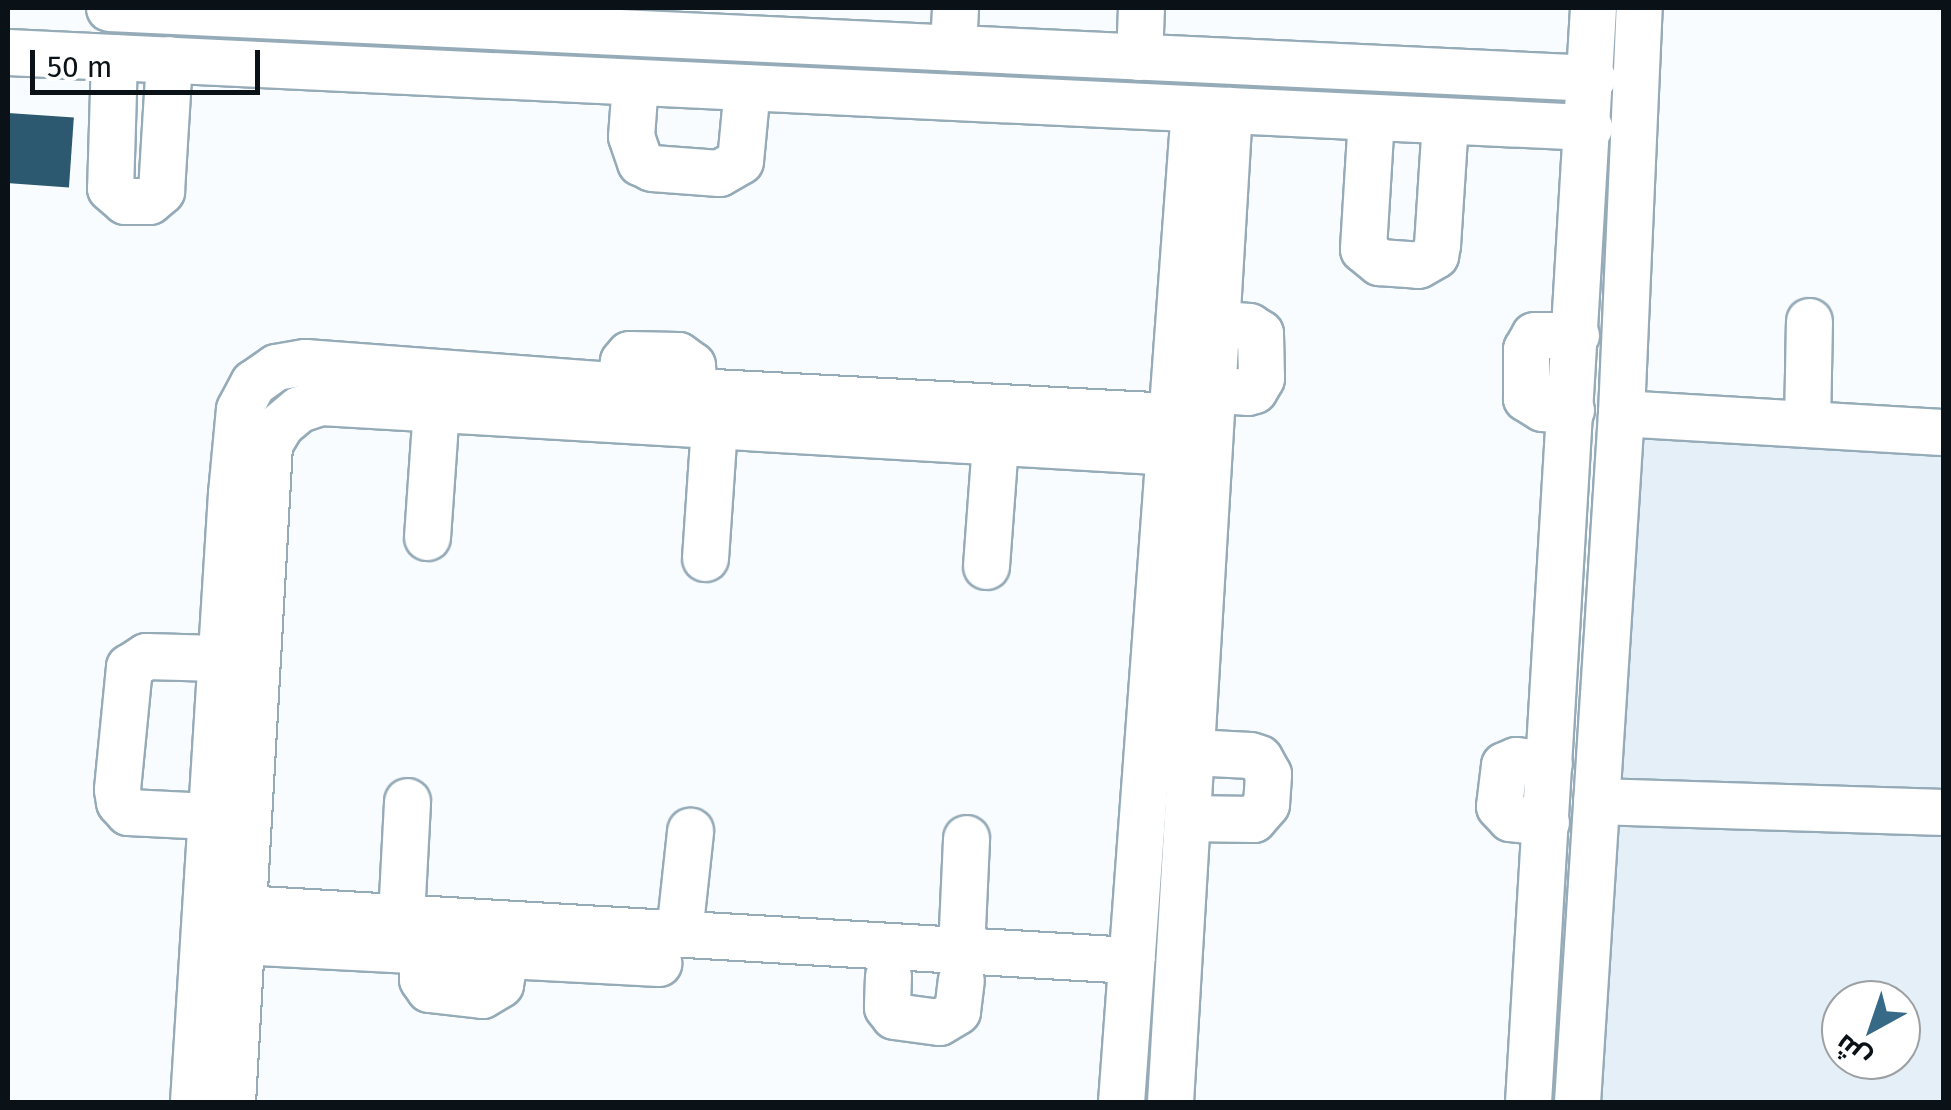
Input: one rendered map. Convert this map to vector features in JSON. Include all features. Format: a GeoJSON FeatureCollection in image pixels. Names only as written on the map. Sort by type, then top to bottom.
{"type":"FeatureCollection","features":[{"type":"Feature","properties":{"kind":"street"},"geometry":{"type":"LineString","coordinates":[[109,8],[954,28],[1139,57],[1592,78]]}},
{"type":"Feature","properties":{"kind":"street"},"geometry":{"type":"LineString","coordinates":[[1139,57],[1141,8]]}},
{"type":"Feature","properties":{"kind":"street"},"geometry":{"type":"LineString","coordinates":[[1528,1102],[1594,8]]}},
{"type":"Feature","properties":{"kind":"street"},"geometry":{"type":"LineString","coordinates":[[1578,1102],[1621,414],[1639,8]]}},
{"type":"Feature","properties":{"kind":"street"},"geometry":{"type":"LineString","coordinates":[[8,52],[1588,128]]}},
{"type":"Feature","properties":{"kind":"street"},"geometry":{"type":"LineString","coordinates":[[114,56],[110,188],[125,200],[149,200],[161,190],[168,59]]}},
{"type":"Feature","properties":{"kind":"street"},"geometry":{"type":"LineString","coordinates":[[635,82],[630,136],[640,162],[652,168],[719,173],[740,161],[747,87]]}},
{"type":"Feature","properties":{"kind":"street"},"geometry":{"type":"LineString","coordinates":[[1170,1102],[1217,324],[1212,110]]}},
{"type":"Feature","properties":{"kind":"street"},"geometry":{"type":"LineString","coordinates":[[1120,1102],[1170,434],[1212,110]]}},
{"type":"Feature","properties":{"kind":"street"},"geometry":{"type":"LineString","coordinates":[[1371,117],[1363,249],[1379,262],[1418,264],[1435,256],[1445,120]]}},
{"type":"Feature","properties":{"kind":"street"},"geometry":{"type":"LineString","coordinates":[[1807,424],[1810,321]]}},
{"type":"Feature","properties":{"kind":"street"},"geometry":{"type":"LineString","coordinates":[[193,1102],[218,658],[239,409],[253,383],[276,367],[305,362],[618,386],[704,408],[995,442],[1170,434]]}},
{"type":"Feature","properties":{"kind":"street"},"geometry":{"type":"LineString","coordinates":[[232,1102],[269,444],[281,424],[299,409],[321,402],[436,409],[704,408],[1170,434]]}},
{"type":"Feature","properties":{"kind":"street"},"geometry":{"type":"LineString","coordinates":[[704,408],[704,558]]}},
{"type":"Feature","properties":{"kind":"street"},"geometry":{"type":"LineString","coordinates":[[427,537],[436,409]]}},
{"type":"Feature","properties":{"kind":"street"},"geometry":{"type":"LineString","coordinates":[[1621,414],[1944,432]]}},
{"type":"Feature","properties":{"kind":"street"},"geometry":{"type":"LineString","coordinates":[[986,566],[995,442]]}},
{"type":"Feature","properties":{"kind":"street"},"geometry":{"type":"LineString","coordinates":[[209,816],[128,812],[118,802],[117,789],[129,668],[146,656],[218,658]]}},
{"type":"Feature","properties":{"kind":"street"},"geometry":{"type":"LineString","coordinates":[[1188,818],[1253,819],[1266,804],[1268,774],[1259,758],[1192,752]]}},
{"type":"Feature","properties":{"kind":"street"},"geometry":{"type":"LineString","coordinates":[[408,801],[412,934]]}},
{"type":"Feature","properties":{"kind":"street"},"geometry":{"type":"LineString","coordinates":[[1596,801],[1944,812]]}},
{"type":"Feature","properties":{"kind":"street"},"geometry":{"type":"LineString","coordinates":[[679,933],[690,831]]}},
{"type":"Feature","properties":{"kind":"street"},"geometry":{"type":"LineString","coordinates":[[961,965],[966,838]]}},
{"type":"Feature","properties":{"kind":"street"},"geometry":{"type":"LineString","coordinates":[[241,924],[412,934],[679,933],[961,965],[1130,974]]}},
{"type":"Feature","properties":{"kind":"street"},"geometry":{"type":"LineString","coordinates":[[412,934],[505,955],[888,976],[961,965]]}},
{"type":"Feature","properties":{"kind":"shaded area"},"geometry":{"type":"Polygon","coordinates":[[[1618,436],[1943,454],[1943,1102],[1576,1102],[1618,436]]]}},
{"type":"Feature","properties":{"kind":"building"},"geometry":{"type":"Polygon","coordinates":[[[8,113],[74,118],[69,187],[8,183],[8,113]]]}}]}
